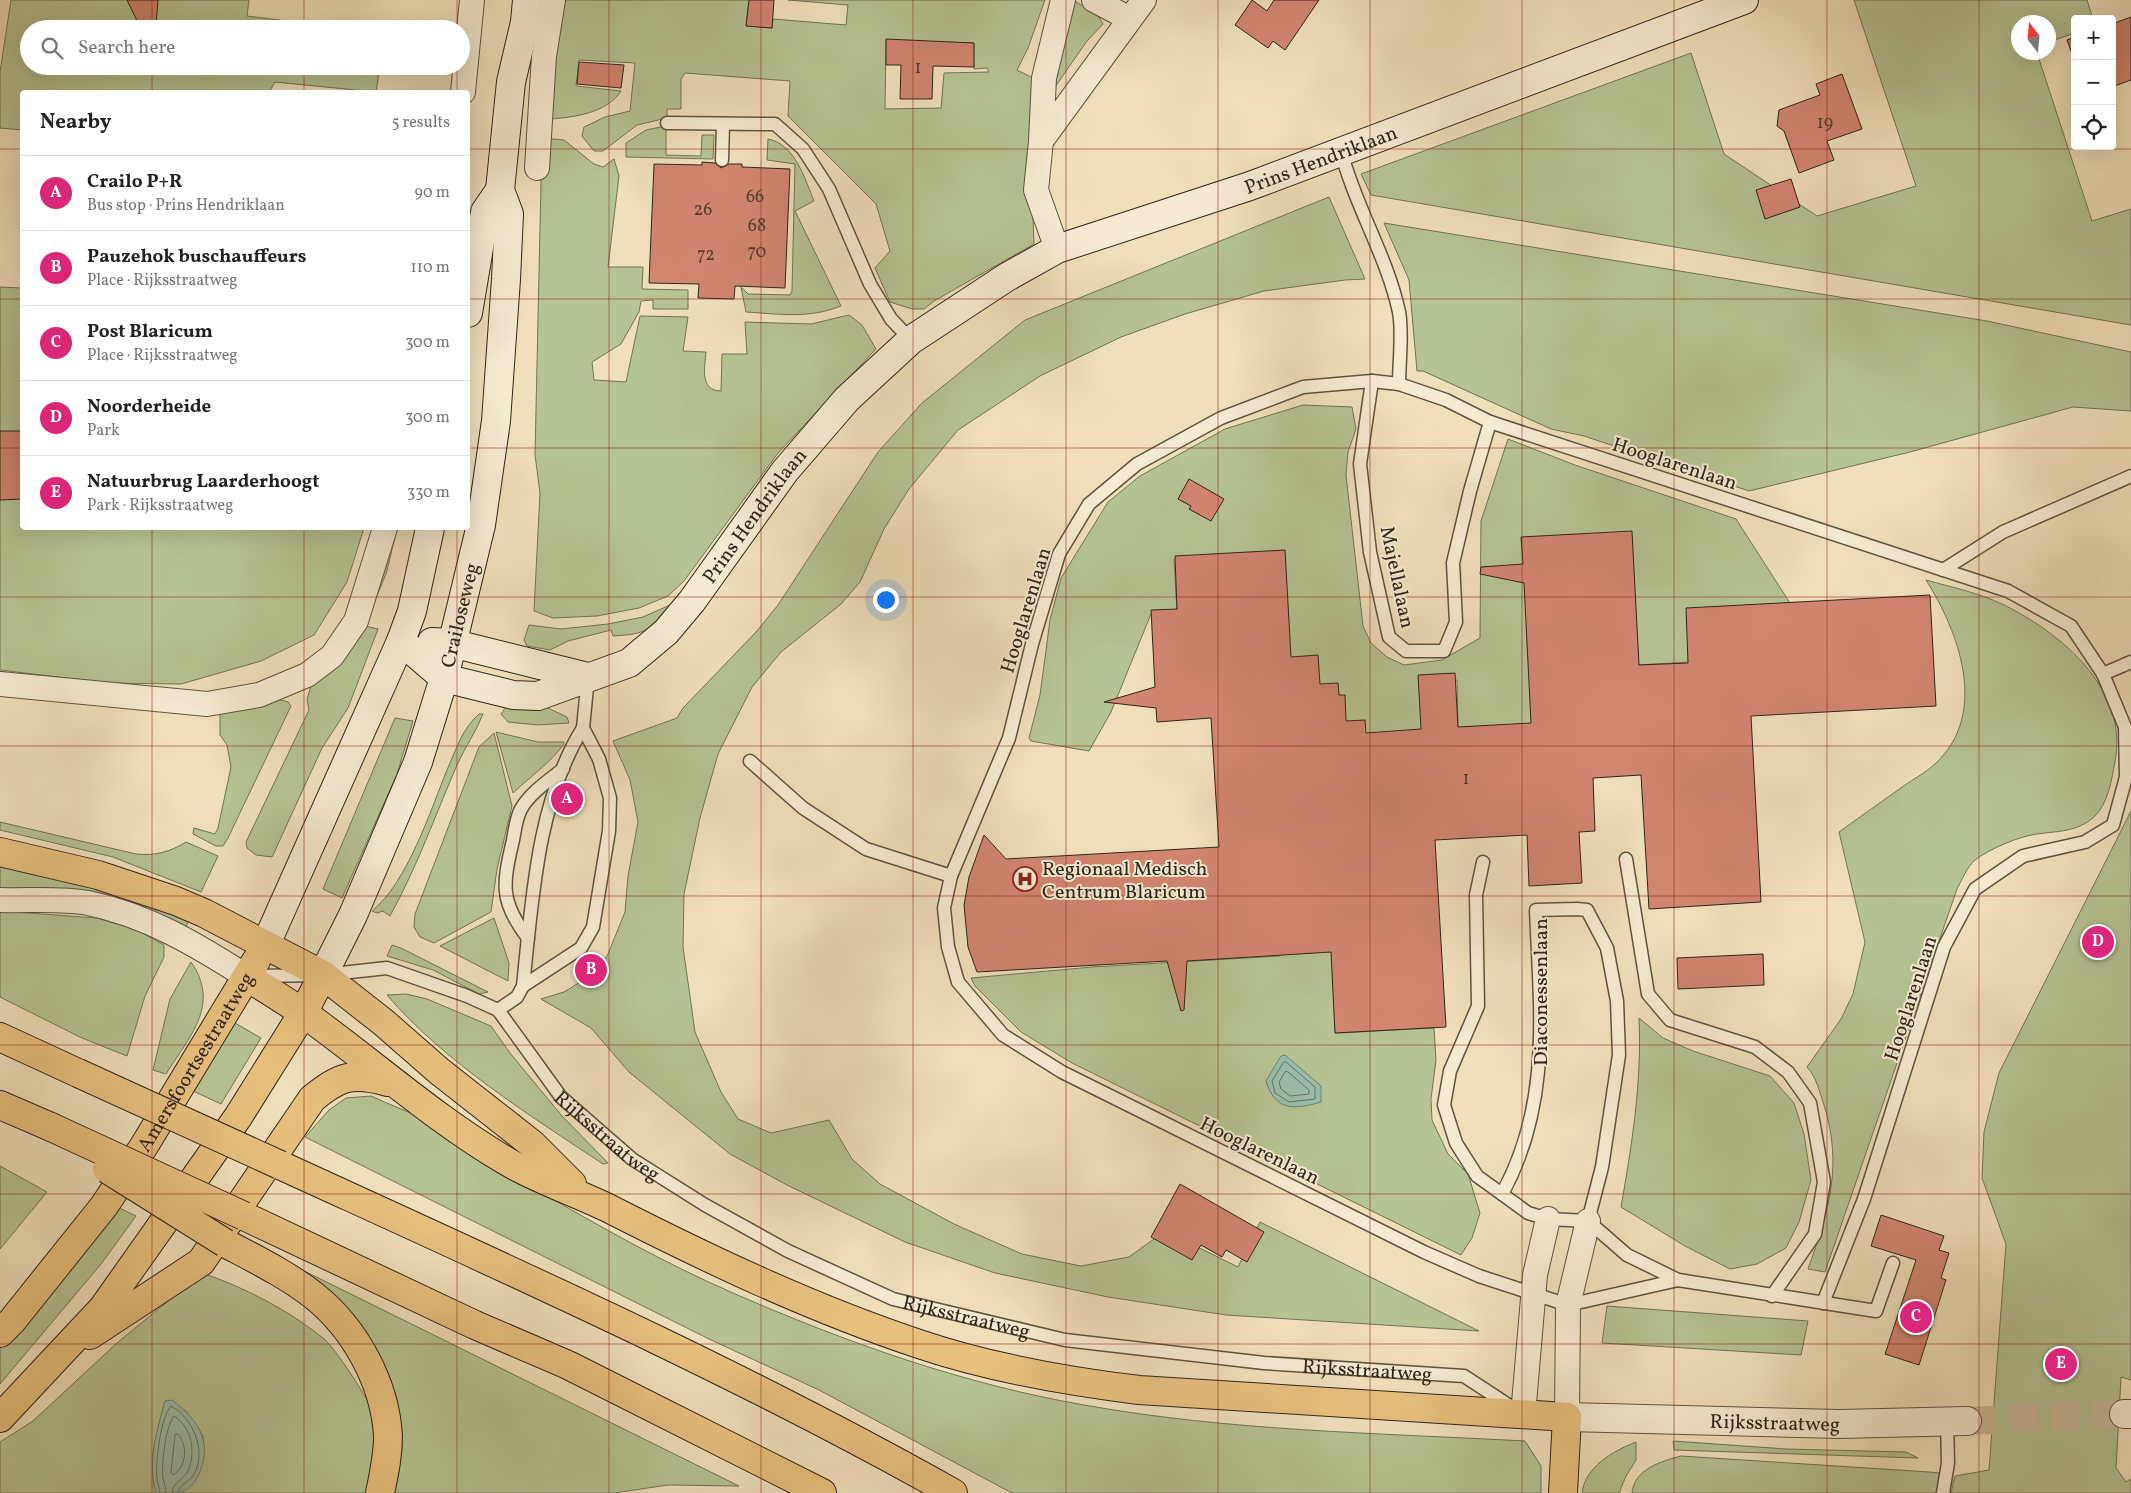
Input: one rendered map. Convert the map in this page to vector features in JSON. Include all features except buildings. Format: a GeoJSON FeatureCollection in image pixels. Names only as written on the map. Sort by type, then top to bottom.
{"type":"FeatureCollection","features":[{"type":"Feature","properties":{"kind":"main road","name":"Crailoseweg"},"geometry":{"type":"LineString","coordinates":[[507,0],[511,82]]}},
{"type":"Feature","properties":{"kind":"main road","name":"Crailoseweg"},"geometry":{"type":"LineString","coordinates":[[303,1013],[354,915],[418,762],[444,678],[481,525],[496,421],[509,214],[500,190],[511,82],[525,22],[527,0]]}},
{"type":"Feature","properties":{"kind":"main road","name":"Prins Hendriklaan"},"geometry":{"type":"LineString","coordinates":[[401,641],[444,678],[513,695],[538,696],[629,663],[666,632],[704,585],[785,471],[846,399],[911,340],[966,302],[1057,249],[1250,186],[1744,0]]}},
{"type":"Feature","properties":{"kind":"main road","name":"Crailoseweg"},"geometry":{"type":"LineString","coordinates":[[470,301],[485,212],[500,190]]}},
{"type":"Feature","properties":{"kind":"main road"},"geometry":{"type":"LineString","coordinates":[[247,976],[266,944],[401,641],[412,611],[430,530]]}},
{"type":"Feature","properties":{"kind":"main road"},"geometry":{"type":"LineString","coordinates":[[401,641],[451,643],[588,677]]}},
{"type":"Feature","properties":{"kind":"main road"},"geometry":{"type":"LineString","coordinates":[[0,852],[98,875],[176,901],[266,944],[323,975]]}},
{"type":"Feature","properties":{"kind":"main road","name":"Rijksstraatweg"},"geometry":{"type":"LineString","coordinates":[[323,975],[383,1022],[439,1071],[532,1144],[583,1196]]}},
{"type":"Feature","properties":{"kind":"main road","name":"Rijksstraatweg"},"geometry":{"type":"LineString","coordinates":[[247,976],[303,1013],[395,1084],[510,1163],[583,1196],[699,1254],[820,1307],[918,1344],[995,1366],[1099,1385],[1138,1390],[1566,1418],[1840,1424],[1957,1421]]}},
{"type":"Feature","properties":{"kind":"main road","name":"Amersfoortsestraatweg"},"geometry":{"type":"LineString","coordinates":[[0,1334],[104,1206],[174,1099],[247,976]]}},
{"type":"Feature","properties":{"kind":"main road"},"geometry":{"type":"LineString","coordinates":[[0,1418],[103,1308],[238,1117],[303,1013]]}},
{"type":"Feature","properties":{"kind":"main road"},"geometry":{"type":"LineString","coordinates":[[0,1037],[563,1295],[856,1438],[953,1493]]}},
{"type":"Feature","properties":{"kind":"main road"},"geometry":{"type":"LineString","coordinates":[[61,1353],[201,1262],[312,1099],[332,1082],[354,1076],[374,1078],[395,1084]]}},
{"type":"Feature","properties":{"kind":"main road"},"geometry":{"type":"LineString","coordinates":[[7,1108],[49,1130],[244,1216],[475,1325],[568,1365],[822,1493]]}},
{"type":"Feature","properties":{"kind":"main road"},"geometry":{"type":"LineString","coordinates":[[49,1130],[225,1242],[285,1275],[314,1296],[339,1321],[360,1350],[376,1383],[386,1419],[388,1452],[380,1493]]}},
{"type":"Feature","properties":{"kind":"main road"},"geometry":{"type":"LineString","coordinates":[[1562,1493],[1566,1418]]}},
{"type":"Feature","properties":{"kind":"street"},"geometry":{"type":"LineString","coordinates":[[470,23],[472,0]]}},
{"type":"Feature","properties":{"kind":"street"},"geometry":{"type":"LineString","coordinates":[[537,168],[544,56],[553,0]]}},
{"type":"Feature","properties":{"kind":"street"},"geometry":{"type":"LineString","coordinates":[[1057,249],[1036,190],[1044,78],[1063,0]]}},
{"type":"Feature","properties":{"kind":"street"},"geometry":{"type":"LineString","coordinates":[[1094,0],[1130,20]]}},
{"type":"Feature","properties":{"kind":"street"},"geometry":{"type":"LineString","coordinates":[[1041,141],[1144,0]]}},
{"type":"Feature","properties":{"kind":"street"},"geometry":{"type":"LineString","coordinates":[[464,90],[465,75]]}},
{"type":"Feature","properties":{"kind":"street"},"geometry":{"type":"LineString","coordinates":[[0,684],[207,704],[259,695],[307,676],[332,656],[356,621],[384,530]]}},
{"type":"Feature","properties":{"kind":"street","name":"Amersfoortsestraatweg"},"geometry":{"type":"LineString","coordinates":[[0,900],[86,903],[108,908],[160,926],[191,940],[247,976]]}},
{"type":"Feature","properties":{"kind":"street"},"geometry":{"type":"LineString","coordinates":[[1523,1415],[1533,1295],[1548,1219]]}},
{"type":"Feature","properties":{"kind":"street","name":"Diaconessenlaan"},"geometry":{"type":"LineString","coordinates":[[1566,1418],[1568,1305],[1588,1221]]}},
{"type":"Feature","properties":{"kind":"lane"},"geometry":{"type":"LineString","coordinates":[[667,123],[775,124],[803,149],[829,189],[870,284],[891,319],[911,340]]}},
{"type":"Feature","properties":{"kind":"lane"},"geometry":{"type":"LineString","coordinates":[[722,160],[723,124]]}},
{"type":"Feature","properties":{"kind":"lane"},"geometry":{"type":"LineString","coordinates":[[1341,151],[1349,182],[1378,249],[1399,313],[1399,384]]}},
{"type":"Feature","properties":{"kind":"lane","name":"Hooglarenlaan"},"geometry":{"type":"LineString","coordinates":[[1678,1280],[1568,1305],[1478,1276],[1424,1252],[1062,1072],[1003,1035],[958,982],[948,947],[944,908],[951,876],[1009,738],[1032,644],[1058,554],[1089,504],[1138,464],[1221,418],[1303,387],[1372,381],[1399,384],[1446,400],[1490,422],[2008,591],[2071,626],[2103,674],[2125,727],[2126,777],[2113,825],[2085,842],[2023,856],[1975,889],[1944,947],[1864,1199],[1823,1303]]}},
{"type":"Feature","properties":{"kind":"lane","name":"Majellalaan"},"geometry":{"type":"LineString","coordinates":[[1372,381],[1360,464],[1370,552],[1389,637],[1406,651],[1444,651],[1456,622],[1453,563],[1470,491],[1490,422]]}},
{"type":"Feature","properties":{"kind":"lane"},"geometry":{"type":"LineString","coordinates":[[1943,570],[2003,532],[2131,476]]}},
{"type":"Feature","properties":{"kind":"lane"},"geometry":{"type":"LineString","coordinates":[[2103,674],[2131,662]]}},
{"type":"Feature","properties":{"kind":"lane"},"geometry":{"type":"LineString","coordinates":[[247,976],[323,975],[387,968],[467,996],[498,1010],[517,997],[523,986],[533,889],[543,837],[562,769],[568,753],[583,728],[588,677]]}},
{"type":"Feature","properties":{"kind":"lane"},"geometry":{"type":"LineString","coordinates":[[523,986],[581,948],[593,927],[609,831],[610,798],[599,759],[583,728]]}},
{"type":"Feature","properties":{"kind":"lane"},"geometry":{"type":"LineString","coordinates":[[750,761],[803,808],[866,849],[951,876]]}},
{"type":"Feature","properties":{"kind":"lane"},"geometry":{"type":"LineString","coordinates":[[528,938],[513,919],[506,895],[506,870],[520,810],[530,797],[562,769]]}},
{"type":"Feature","properties":{"kind":"lane"},"geometry":{"type":"LineString","coordinates":[[1626,859],[1648,994],[1670,1020],[1755,1047],[1788,1072],[1810,1103],[1824,1182],[1815,1234],[1772,1296]]}},
{"type":"Feature","properties":{"kind":"lane"},"geometry":{"type":"LineString","coordinates":[[1483,862],[1476,896],[1479,951],[1478,1006],[1450,1071],[1444,1105],[1456,1143],[1477,1176],[1528,1213],[1548,1219],[1588,1221],[1627,1255],[1678,1280],[1876,1311],[1893,1263]]}},
{"type":"Feature","properties":{"kind":"lane","name":"Diaconessenlaan"},"geometry":{"type":"LineString","coordinates":[[1502,1194],[1516,1169],[1526,1143],[1540,1069],[1536,910],[1586,910],[1607,948],[1617,1001],[1619,1055],[1602,1166],[1588,1221]]}},
{"type":"Feature","properties":{"kind":"lane","name":"Rijksstraatweg"},"geometry":{"type":"LineString","coordinates":[[498,1010],[561,1097],[632,1159],[705,1205],[788,1251],[893,1299],[1074,1341],[1264,1363],[1464,1376],[1523,1415]]}},
{"type":"Feature","properties":{"kind":"lane"},"geometry":{"type":"LineString","coordinates":[[1943,1493],[1957,1421]]}},
{"type":"Feature","properties":{"kind":"shaded area"},"geometry":{"type":"Polygon","coordinates":[[[11,0],[249,0],[247,16],[279,20],[20,20],[20,75],[379,75],[376,90],[356,90],[275,82],[270,90],[20,90],[20,130],[0,128],[0,72],[11,0]]]}},
{"type":"Feature","properties":{"kind":"shaded area"},"geometry":{"type":"Polygon","coordinates":[[[560,0],[749,0],[746,26],[772,28],[773,19],[846,25],[848,5],[788,0],[1045,0],[1028,48],[1017,70],[1037,80],[1032,195],[1034,244],[934,301],[924,309],[912,309],[890,302],[875,268],[890,251],[876,204],[788,116],[790,81],[685,73],[681,79],[681,109],[667,109],[667,118],[637,125],[603,151],[594,151],[582,136],[584,127],[605,117],[630,111],[635,63],[579,60],[576,86],[621,91],[608,104],[599,109],[580,115],[551,119],[560,0]],[[886,40],[885,109],[941,108],[944,73],[989,72],[987,68],[974,69],[974,43],[886,40]]]}},
{"type":"Feature","properties":{"kind":"shaded area"},"geometry":{"type":"Polygon","coordinates":[[[1854,0],[2087,0],[2092,15],[2071,15],[2071,34],[2056,40],[2056,15],[2011,15],[2011,60],[2039,60],[2092,221],[2131,209],[2131,325],[1371,195],[1361,174],[1691,53],[1724,154],[1817,216],[1916,186],[1854,0]]]}},
{"type":"Feature","properties":{"kind":"shaded area"},"geometry":{"type":"Polygon","coordinates":[[[1075,1],[1098,16],[1103,24],[1087,41],[1055,87],[1050,76],[1070,2],[1075,1]]]}},
{"type":"Feature","properties":{"kind":"shaded area"},"geometry":{"type":"Polygon","coordinates":[[[666,126],[666,155],[701,156],[702,135],[714,135],[713,159],[626,157],[626,143],[646,130],[666,126]]]}},
{"type":"Feature","properties":{"kind":"shaded area"},"geometry":{"type":"Polygon","coordinates":[[[542,138],[564,140],[594,164],[603,167],[614,159],[619,176],[608,267],[643,267],[642,289],[688,290],[688,309],[653,309],[653,300],[641,301],[639,312],[621,344],[592,362],[594,380],[626,382],[640,316],[688,317],[683,351],[706,352],[706,382],[714,390],[721,391],[722,354],[747,354],[745,322],[811,324],[849,315],[862,325],[876,349],[778,453],[684,581],[668,596],[639,608],[597,616],[553,618],[534,611],[540,493],[535,455],[542,138]]]}},
{"type":"Feature","properties":{"kind":"shaded area"},"geometry":{"type":"Polygon","coordinates":[[[768,139],[777,142],[785,148],[792,155],[803,173],[814,201],[795,211],[841,306],[817,313],[805,314],[746,312],[741,287],[748,294],[790,295],[792,291],[795,164],[767,160],[768,139]]]}},
{"type":"Feature","properties":{"kind":"shaded area"},"geometry":{"type":"Polygon","coordinates":[[[1329,197],[1365,279],[1264,291],[1185,314],[1121,337],[1040,376],[958,430],[909,489],[884,529],[860,582],[841,604],[781,652],[752,687],[718,754],[700,818],[684,894],[683,947],[695,1032],[721,1092],[738,1119],[771,1133],[829,1120],[852,1159],[880,1184],[954,1224],[1022,1254],[1081,1266],[1129,1257],[1165,1231],[1238,1267],[1260,1222],[1479,1331],[1226,1315],[1108,1297],[995,1273],[905,1242],[787,1185],[730,1154],[629,1072],[591,1028],[541,999],[564,992],[590,976],[600,966],[608,954],[625,912],[628,876],[638,822],[630,780],[613,741],[677,718],[683,708],[757,631],[778,605],[878,452],[922,403],[1025,320],[1329,197]]]}},
{"type":"Feature","properties":{"kind":"shaded area"},"geometry":{"type":"Polygon","coordinates":[[[1384,223],[1987,321],[2131,352],[2131,411],[2073,407],[1910,452],[1749,491],[1584,436],[1551,429],[1423,371],[1417,371],[1409,280],[1384,223]]]}},
{"type":"Feature","properties":{"kind":"shaded area"},"geometry":{"type":"Polygon","coordinates":[[[0,287],[20,288],[20,530],[363,530],[347,582],[314,635],[261,661],[181,684],[108,683],[0,670],[0,287]]]}},
{"type":"Feature","properties":{"kind":"shaded area"},"geometry":{"type":"Polygon","coordinates":[[[1303,405],[1352,407],[1356,429],[1348,452],[1346,475],[1363,626],[1371,643],[1387,657],[1404,665],[1442,660],[1480,638],[1481,521],[1508,439],[1575,465],[1736,519],[1790,603],[1690,662],[1638,665],[1534,724],[1458,729],[1457,680],[1419,684],[1422,733],[1377,788],[1290,658],[1284,553],[1174,559],[1177,612],[1151,614],[1111,712],[1089,751],[1031,741],[1029,738],[1040,695],[1050,620],[1061,578],[1108,502],[1140,476],[1225,429],[1303,405]]]}},
{"type":"Feature","properties":{"kind":"shaded area"},"geometry":{"type":"Polygon","coordinates":[[[392,530],[397,530],[387,571],[365,626],[378,629],[348,708],[322,748],[272,857],[256,855],[247,848],[246,842],[309,710],[307,699],[311,686],[392,530]]]}},
{"type":"Feature","properties":{"kind":"shaded area"},"geometry":{"type":"Polygon","coordinates":[[[1926,580],[1974,593],[2002,604],[2046,630],[2067,647],[2086,666],[2101,687],[2111,710],[2117,735],[2115,761],[2111,783],[2103,805],[2099,812],[2088,822],[2074,828],[2022,837],[2005,844],[1975,860],[1965,874],[1957,889],[1825,1272],[1808,1269],[1822,1227],[1831,1188],[1832,1148],[1830,1127],[1824,1105],[1815,1080],[1807,1067],[1841,1019],[1853,994],[1865,942],[1839,832],[1936,763],[1952,743],[1961,721],[1965,697],[1963,672],[1958,648],[1949,624],[1926,580]]]}},
{"type":"Feature","properties":{"kind":"shaded area"},"geometry":{"type":"Polygon","coordinates":[[[670,605],[652,626],[634,634],[613,636],[611,630],[568,641],[550,650],[527,646],[524,640],[529,625],[561,629],[608,624],[643,617],[670,605]]]}},
{"type":"Feature","properties":{"kind":"shaded area"},"geometry":{"type":"Polygon","coordinates":[[[281,700],[288,702],[291,706],[223,846],[216,846],[193,834],[194,828],[215,834],[218,828],[231,767],[227,745],[220,735],[220,714],[281,700]]]}},
{"type":"Feature","properties":{"kind":"shaded area"},"geometry":{"type":"Polygon","coordinates":[[[506,707],[546,707],[567,717],[569,723],[538,725],[508,722],[501,714],[506,707]]]}},
{"type":"Feature","properties":{"kind":"shaded area"},"geometry":{"type":"Polygon","coordinates":[[[479,714],[483,714],[457,765],[400,898],[390,916],[383,911],[377,913],[372,911],[385,899],[407,865],[460,740],[468,726],[479,714]]]}},
{"type":"Feature","properties":{"kind":"shaded area"},"geometry":{"type":"Polygon","coordinates":[[[395,718],[413,721],[397,774],[342,898],[323,889],[395,718]]]}},
{"type":"Feature","properties":{"kind":"shaded area"},"geometry":{"type":"Polygon","coordinates":[[[496,732],[538,742],[564,742],[564,744],[546,764],[513,793],[496,732]]]}},
{"type":"Feature","properties":{"kind":"shaded area"},"geometry":{"type":"Polygon","coordinates":[[[494,733],[512,806],[497,869],[491,912],[434,943],[420,937],[414,927],[415,914],[479,747],[494,733]]]}},
{"type":"Feature","properties":{"kind":"shaded area"},"geometry":{"type":"Polygon","coordinates":[[[2131,811],[2131,1380],[2121,1377],[2116,1468],[2126,1482],[2131,1479],[2131,1493],[1951,1493],[1955,1476],[1989,1470],[2006,1244],[1982,1178],[1984,1132],[1999,1073],[2131,811]]]}},
{"type":"Feature","properties":{"kind":"shaded area"},"geometry":{"type":"Polygon","coordinates":[[[0,822],[136,854],[162,852],[186,842],[218,856],[201,892],[113,857],[0,830],[0,822]]]}},
{"type":"Feature","properties":{"kind":"shaded area"},"geometry":{"type":"Polygon","coordinates":[[[0,863],[56,873],[190,918],[185,929],[0,889],[0,863]]]}},
{"type":"Feature","properties":{"kind":"shaded area"},"geometry":{"type":"Polygon","coordinates":[[[0,911],[97,918],[137,930],[164,945],[164,957],[145,996],[127,1056],[82,1038],[0,997],[0,911]]]}},
{"type":"Feature","properties":{"kind":"shaded area"},"geometry":{"type":"Polygon","coordinates":[[[494,918],[509,963],[508,981],[440,946],[494,918]]]}},
{"type":"Feature","properties":{"kind":"shaded area"},"geometry":{"type":"Polygon","coordinates":[[[1330,925],[1337,1033],[1434,1028],[1436,1060],[1431,1099],[1432,1120],[1448,1154],[1468,1174],[1480,1213],[1472,1238],[1461,1255],[1072,1063],[1021,1032],[975,986],[971,978],[1092,967],[1280,956],[1279,928],[1330,925]]]}},
{"type":"Feature","properties":{"kind":"shaded area"},"geometry":{"type":"Polygon","coordinates":[[[392,945],[488,992],[479,994],[433,970],[387,956],[392,945]]]}},
{"type":"Feature","properties":{"kind":"shaded area"},"geometry":{"type":"Polygon","coordinates":[[[191,962],[203,992],[202,1007],[192,1034],[166,1074],[153,1070],[170,999],[191,962]]]}},
{"type":"Feature","properties":{"kind":"shaded area"},"geometry":{"type":"Polygon","coordinates":[[[406,994],[427,999],[491,1026],[510,1053],[562,1116],[608,1163],[603,1164],[489,1087],[461,1065],[410,1020],[387,995],[406,994]]]}},
{"type":"Feature","properties":{"kind":"shaded area"},"geometry":{"type":"Polygon","coordinates":[[[1639,1018],[1663,1038],[1693,1051],[1770,1076],[1794,1103],[1804,1134],[1811,1180],[1799,1222],[1786,1248],[1757,1264],[1730,1269],[1685,1246],[1621,1207],[1638,1089],[1639,1018]]]}},
{"type":"Feature","properties":{"kind":"shaded area"},"geometry":{"type":"Polygon","coordinates":[[[235,1023],[261,1038],[221,1104],[191,1090],[235,1023]]]}},
{"type":"Feature","properties":{"kind":"shaded area"},"geometry":{"type":"Polygon","coordinates":[[[371,1096],[428,1121],[532,1187],[682,1269],[775,1311],[905,1360],[994,1386],[1084,1405],[1139,1414],[1304,1430],[1525,1441],[1541,1466],[1541,1493],[1012,1493],[819,1390],[709,1339],[305,1137],[329,1110],[346,1098],[371,1096]]]}},
{"type":"Feature","properties":{"kind":"shaded area"},"geometry":{"type":"Polygon","coordinates":[[[0,1166],[47,1192],[0,1249],[0,1166]]]}},
{"type":"Feature","properties":{"kind":"shaded area"},"geometry":{"type":"Polygon","coordinates":[[[109,1203],[136,1216],[101,1264],[0,1384],[0,1337],[109,1203]]]}},
{"type":"Feature","properties":{"kind":"shaded area"},"geometry":{"type":"Polygon","coordinates":[[[286,1262],[739,1486],[668,1485],[614,1493],[393,1493],[402,1447],[392,1392],[286,1262]]]}},
{"type":"Feature","properties":{"kind":"shaded area"},"geometry":{"type":"Polygon","coordinates":[[[202,1273],[250,1292],[280,1309],[323,1338],[335,1351],[365,1397],[376,1422],[376,1454],[369,1493],[180,1493],[185,1490],[204,1455],[203,1436],[186,1411],[165,1401],[154,1447],[152,1470],[156,1493],[0,1493],[0,1442],[33,1421],[117,1343],[202,1273]]]}},
{"type":"Feature","properties":{"kind":"shaded area"},"geometry":{"type":"Polygon","coordinates":[[[1607,1306],[1808,1321],[1801,1355],[1602,1343],[1607,1306]]]}},
{"type":"Feature","properties":{"kind":"shaded area"},"geometry":{"type":"Polygon","coordinates":[[[1673,1441],[1786,1449],[1906,1452],[1918,1458],[1674,1450],[1673,1441]]]}},
{"type":"Feature","properties":{"kind":"shaded area"},"geometry":{"type":"Polygon","coordinates":[[[1636,1442],[1636,1460],[1626,1476],[1619,1493],[1582,1493],[1588,1475],[1594,1468],[1618,1450],[1636,1442]]]}},
{"type":"Feature","properties":{"kind":"shaded area"},"geometry":{"type":"Polygon","coordinates":[[[1681,1456],[1940,1473],[1936,1493],[1632,1493],[1634,1485],[1643,1472],[1650,1467],[1681,1456]]]}},
{"type":"Feature","properties":{"kind":"water"},"geometry":{"type":"Polygon","coordinates":[[[1285,1055],[1321,1086],[1321,1102],[1294,1107],[1280,1103],[1275,1098],[1266,1081],[1281,1056],[1285,1055]]]}},
{"type":"Feature","properties":{"kind":"water"},"geometry":{"type":"Polygon","coordinates":[[[172,1400],[197,1425],[204,1443],[203,1460],[197,1477],[186,1490],[179,1493],[156,1493],[152,1470],[154,1447],[165,1401],[172,1400]]]}},
{"type":"Feature","properties":{"kind":"tunnel"},"geometry":{"type":"LineString","coordinates":[[1967,1421],[2124,1414]]}},
{"type":"Feature","properties":{"kind":"place","name":"Crailo P+R"},"geometry":{"type":"Point","coordinates":[567,799]}},
{"type":"Feature","properties":{"kind":"place","name":"Regionaal Medisch Centrum Blaricum"},"geometry":{"type":"Point","coordinates":[1025,879]}},
{"type":"Feature","properties":{"kind":"place","name":"Noorderheide"},"geometry":{"type":"Point","coordinates":[2098,942]}},
{"type":"Feature","properties":{"kind":"place","name":"Pauzehok buschauffeurs"},"geometry":{"type":"Point","coordinates":[591,970]}},
{"type":"Feature","properties":{"kind":"place","name":"Post Blaricum"},"geometry":{"type":"Point","coordinates":[1916,1317]}},
{"type":"Feature","properties":{"kind":"place","name":"Natuurbrug Laarderhoogt"},"geometry":{"type":"Point","coordinates":[2061,1364]}}]}
